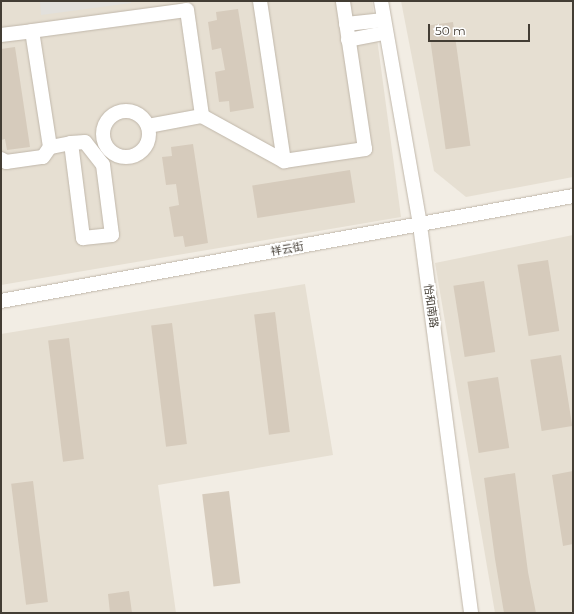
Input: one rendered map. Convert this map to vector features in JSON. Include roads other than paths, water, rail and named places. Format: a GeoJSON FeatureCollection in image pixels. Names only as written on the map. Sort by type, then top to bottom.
{"type":"FeatureCollection","features":[{"type":"Feature","properties":{"kind":"street"},"geometry":{"type":"LineString","coordinates":[[260,1],[284,161]]}},
{"type":"Feature","properties":{"kind":"street"},"geometry":{"type":"LineString","coordinates":[[148,126],[202,116],[284,161],[364,149],[343,1]]}},
{"type":"Feature","properties":{"kind":"street","name":"怡和南路"},"geometry":{"type":"LineString","coordinates":[[381,1],[420,225],[471,613]]}},
{"type":"Feature","properties":{"kind":"street"},"geometry":{"type":"LineString","coordinates":[[1,35],[187,10],[202,116]]}},
{"type":"Feature","properties":{"kind":"street"},"geometry":{"type":"LineString","coordinates":[[346,24],[385,26]]}},
{"type":"Feature","properties":{"kind":"street"},"geometry":{"type":"LineString","coordinates":[[348,40],[385,26]]}},
{"type":"Feature","properties":{"kind":"street"},"geometry":{"type":"LineString","coordinates":[[1,159],[6,162],[43,157],[50,147],[32,31]]}},
{"type":"Feature","properties":{"kind":"street"},"geometry":{"type":"LineString","coordinates":[[122,111],[138,114],[148,126],[149,141],[135,156],[114,155],[104,143],[104,127],[122,111]]}},
{"type":"Feature","properties":{"kind":"street"},"geometry":{"type":"LineString","coordinates":[[50,147],[71,143],[85,142],[103,165],[112,234],[82,238],[71,143]]}},
{"type":"Feature","properties":{"kind":"street"},"geometry":{"type":"LineString","coordinates":[[93,152],[104,143]]}},
{"type":"Feature","properties":{"kind":"street","name":"祥云街"},"geometry":{"type":"LineString","coordinates":[[1,301],[573,196]]}}]}
